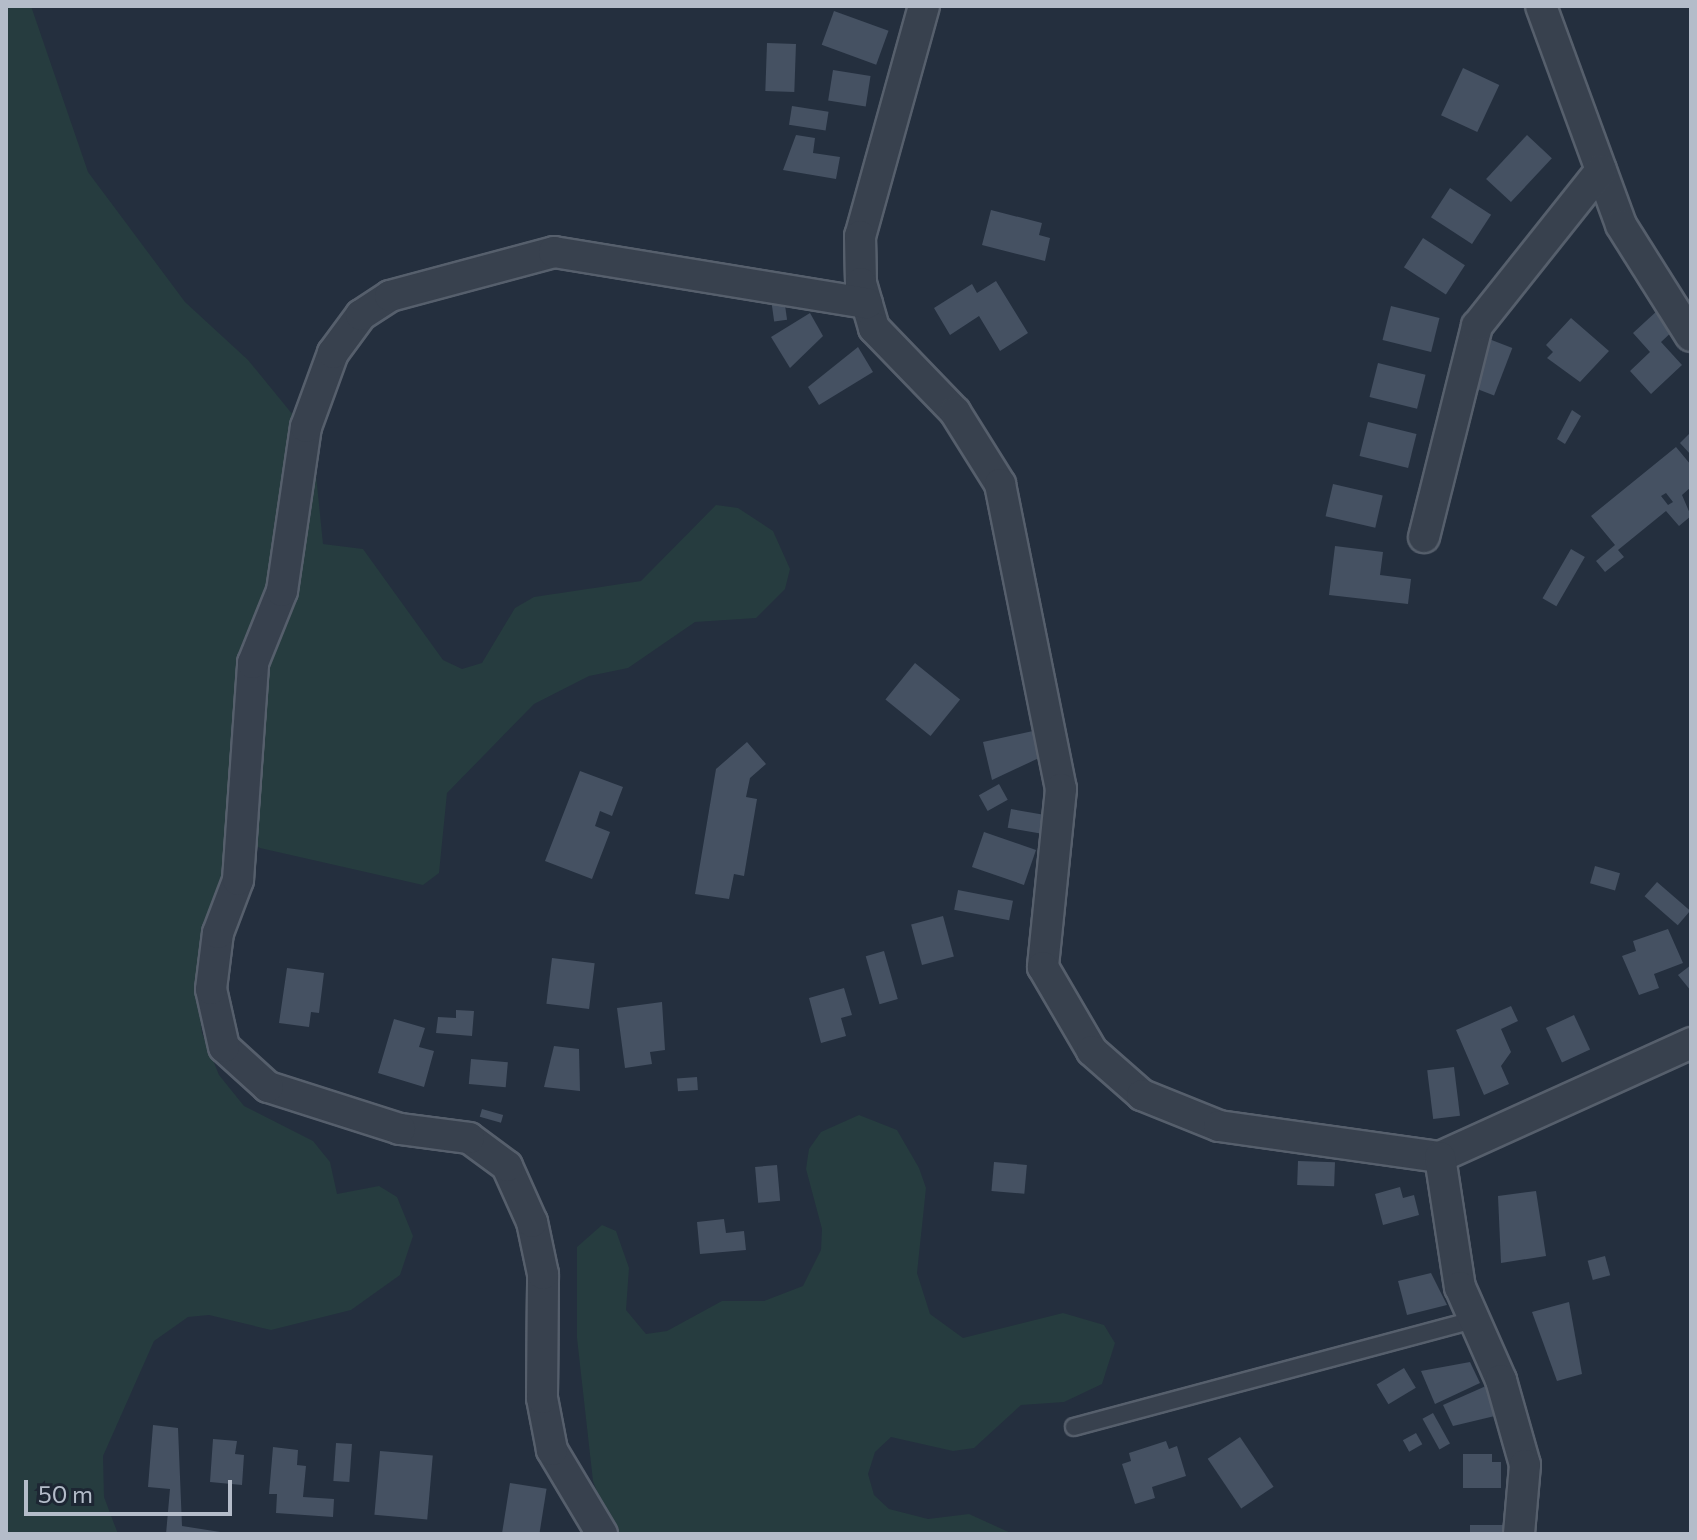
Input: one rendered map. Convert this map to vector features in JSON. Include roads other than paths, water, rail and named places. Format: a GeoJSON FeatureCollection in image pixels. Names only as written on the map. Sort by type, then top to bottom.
{"type":"FeatureCollection","features":[{"type":"Feature","properties":{"kind":"street"},"geometry":{"type":"LineString","coordinates":[[924,6],[860,236],[867,303],[874,328],[955,412],[1000,484],[1061,789],[1043,967],[1053,995],[1092,1051],[1142,1095],[1219,1126],[1440,1157],[1691,1043]]}},
{"type":"Feature","properties":{"kind":"street"},"geometry":{"type":"LineString","coordinates":[[1541,6],[1621,225],[1691,336]]}},
{"type":"Feature","properties":{"kind":"street"},"geometry":{"type":"LineString","coordinates":[[1424,537],[1477,326],[1601,170]]}},
{"type":"Feature","properties":{"kind":"street"},"geometry":{"type":"LineString","coordinates":[[602,1534],[552,1450],[542,1398],[543,1274],[532,1222],[507,1166],[469,1138],[400,1129],[268,1087],[224,1047],[211,989],[218,933],[238,880],[253,663],[282,591],[306,427],[333,353],[361,315],[390,296],[554,252],[867,303]]}},
{"type":"Feature","properties":{"kind":"street"},"geometry":{"type":"LineString","coordinates":[[1440,1157],[1460,1287],[1525,1465],[1519,1534]]}},
{"type":"Feature","properties":{"kind":"lane"},"geometry":{"type":"LineString","coordinates":[[1074,1427],[1474,1320]]}}]}
